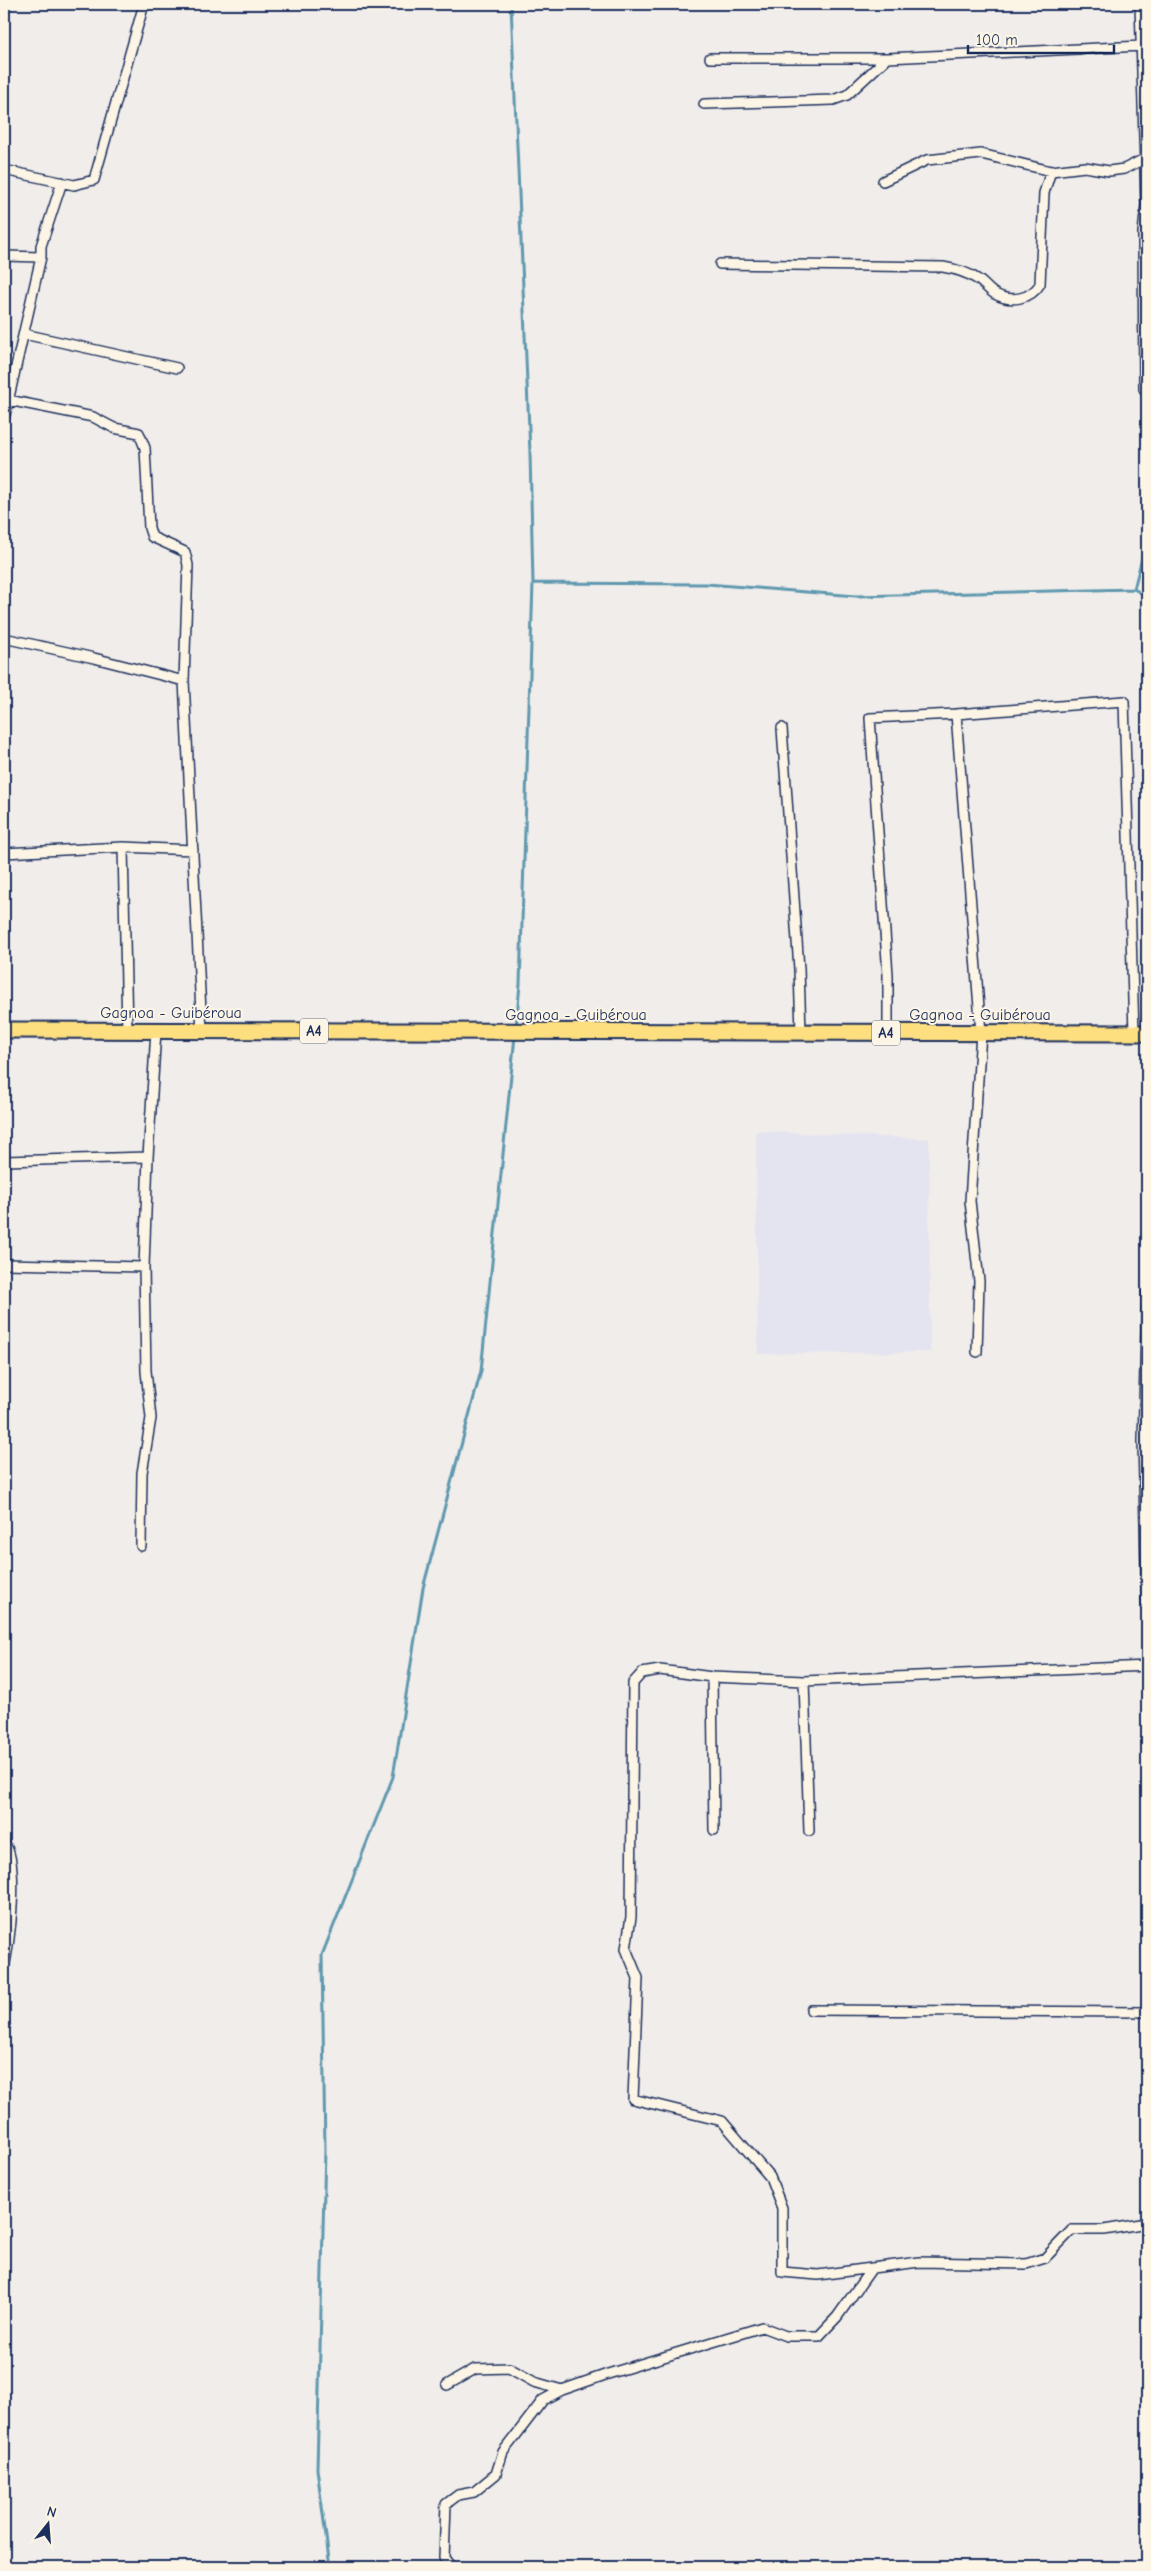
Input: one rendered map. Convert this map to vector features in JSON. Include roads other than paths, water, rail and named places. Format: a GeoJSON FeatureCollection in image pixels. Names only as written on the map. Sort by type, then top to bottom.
{"type":"FeatureCollection","features":[{"type":"Feature","properties":{"kind":"main road","name":"Gagnoa - Guibéroua"},"geometry":{"type":"LineString","coordinates":[[4,1030],[1141,1033]]}},
{"type":"Feature","properties":{"kind":"street"},"geometry":{"type":"LineString","coordinates":[[4,170],[74,185],[94,180],[144,4]]}},
{"type":"Feature","properties":{"kind":"street"},"geometry":{"type":"LineString","coordinates":[[1140,4],[1146,205],[1143,232],[1144,389]]}},
{"type":"Feature","properties":{"kind":"street"},"geometry":{"type":"LineString","coordinates":[[710,58],[887,58],[1142,46]]}},
{"type":"Feature","properties":{"kind":"street"},"geometry":{"type":"LineString","coordinates":[[704,104],[833,100],[847,95],[887,58]]}},
{"type":"Feature","properties":{"kind":"street"},"geometry":{"type":"LineString","coordinates":[[883,180],[927,160],[981,154],[1051,171],[1085,167],[1109,171],[1124,169],[1144,160]]}},
{"type":"Feature","properties":{"kind":"street"},"geometry":{"type":"LineString","coordinates":[[720,264],[943,267],[960,271],[978,279],[997,295],[1026,298],[1034,293],[1040,284],[1044,193],[1051,171]]}},
{"type":"Feature","properties":{"kind":"street"},"geometry":{"type":"LineString","coordinates":[[4,420],[41,257],[41,246],[62,182]]}},
{"type":"Feature","properties":{"kind":"street"},"geometry":{"type":"LineString","coordinates":[[4,256],[41,257]]}},
{"type":"Feature","properties":{"kind":"street"},"geometry":{"type":"LineString","coordinates":[[24,334],[177,368]]}},
{"type":"Feature","properties":{"kind":"street"},"geometry":{"type":"LineString","coordinates":[[8,400],[93,417],[114,428],[139,433],[145,448],[149,528],[152,537],[185,552],[188,566],[184,681],[202,1031]]}},
{"type":"Feature","properties":{"kind":"street"},"geometry":{"type":"LineString","coordinates":[[4,638],[184,681]]}},
{"type":"Feature","properties":{"kind":"street"},"geometry":{"type":"LineString","coordinates":[[888,1033],[888,975],[870,718],[956,714],[1124,700],[1141,1033]]}},
{"type":"Feature","properties":{"kind":"street"},"geometry":{"type":"LineString","coordinates":[[956,714],[981,1033],[970,1201],[979,1281],[977,1352]]}},
{"type":"Feature","properties":{"kind":"street"},"geometry":{"type":"LineString","coordinates":[[782,728],[799,969],[801,1033]]}},
{"type":"Feature","properties":{"kind":"street"},"geometry":{"type":"LineString","coordinates":[[4,853],[123,847],[193,850]]}},
{"type":"Feature","properties":{"kind":"street"},"geometry":{"type":"LineString","coordinates":[[123,847],[127,1030]]}},
{"type":"Feature","properties":{"kind":"street"},"geometry":{"type":"LineString","coordinates":[[141,1546],[142,1473],[151,1418],[146,1371],[144,1268],[148,1157],[156,1031]]}},
{"type":"Feature","properties":{"kind":"street"},"geometry":{"type":"LineString","coordinates":[[4,1160],[148,1157]]}},
{"type":"Feature","properties":{"kind":"street"},"geometry":{"type":"LineString","coordinates":[[4,1264],[144,1268]]}},
{"type":"Feature","properties":{"kind":"street"},"geometry":{"type":"LineString","coordinates":[[1147,1293],[1147,1607]]}},
{"type":"Feature","properties":{"kind":"street"},"geometry":{"type":"LineString","coordinates":[[1147,1666],[804,1680],[712,1677],[660,1670],[642,1673],[634,1683],[631,1917],[626,1949],[638,1978],[633,2100],[722,2121],[770,2176],[782,2208],[782,2272],[818,2275],[919,2262],[1026,2264],[1044,2258],[1072,2230],[1104,2230],[1147,2223]]}},
{"type":"Feature","properties":{"kind":"street"},"geometry":{"type":"LineString","coordinates":[[712,1677],[714,1830]]}},
{"type":"Feature","properties":{"kind":"street"},"geometry":{"type":"LineString","coordinates":[[804,1680],[809,1831]]}},
{"type":"Feature","properties":{"kind":"street"},"geometry":{"type":"LineString","coordinates":[[4,1843],[8,1848],[13,1884],[4,1967]]}},
{"type":"Feature","properties":{"kind":"street"},"geometry":{"type":"LineString","coordinates":[[811,2010],[1147,2012]]}},
{"type":"Feature","properties":{"kind":"street"},"geometry":{"type":"LineString","coordinates":[[451,2567],[444,2558],[446,2504],[458,2495],[474,2492],[496,2474],[503,2452],[543,2400],[562,2390],[608,2374],[762,2327],[786,2336],[819,2336],[837,2318],[872,2268]]}},
{"type":"Feature","properties":{"kind":"street"},"geometry":{"type":"LineString","coordinates":[[447,2385],[476,2369],[509,2368],[534,2382],[562,2390]]}},
{"type":"Feature","properties":{"kind":"waterway"},"geometry":{"type":"LineString","coordinates":[[511,4],[530,453],[533,583],[520,984],[516,1027]]}},
{"type":"Feature","properties":{"kind":"waterway"},"geometry":{"type":"LineString","coordinates":[[533,583],[707,584],[856,596],[1134,589],[1147,538]]}},
{"type":"Feature","properties":{"kind":"waterway"},"geometry":{"type":"LineString","coordinates":[[1134,589],[1147,597]]}},
{"type":"Feature","properties":{"kind":"waterway"},"geometry":{"type":"LineString","coordinates":[[330,2567],[317,2469],[325,2150],[322,1955],[393,1777],[423,1588],[481,1371],[515,1036]]}}]}
